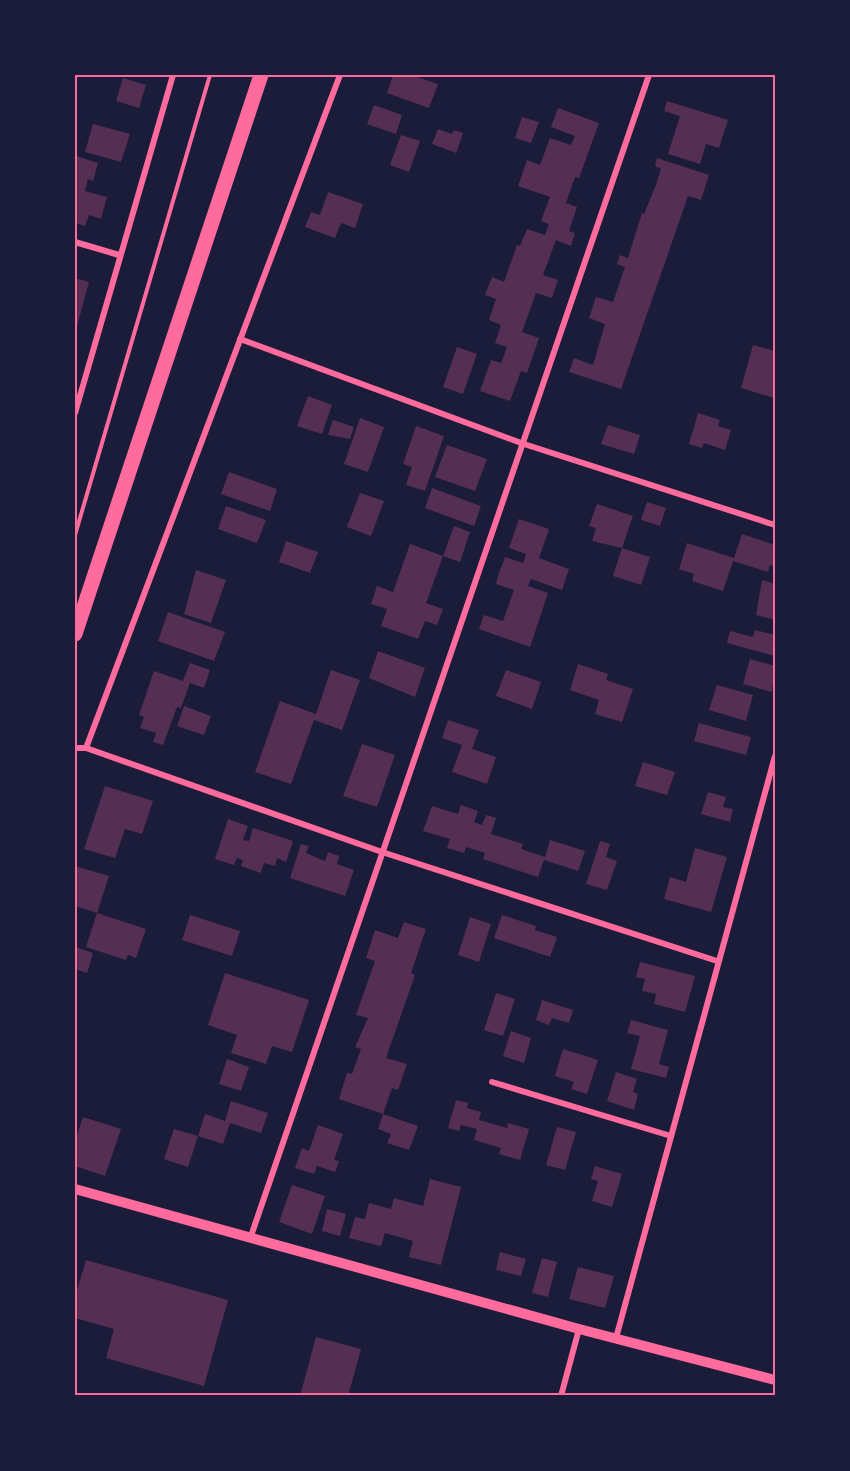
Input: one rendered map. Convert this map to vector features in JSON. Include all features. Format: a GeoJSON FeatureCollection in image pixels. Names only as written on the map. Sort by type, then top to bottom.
{"type":"FeatureCollection","features":[{"type":"Feature","properties":{"kind":"main road"},"geometry":{"type":"LineString","coordinates":[[75,634],[261,75]]}},
{"type":"Feature","properties":{"kind":"street"},"geometry":{"type":"LineString","coordinates":[[75,413],[173,75]]}},
{"type":"Feature","properties":{"kind":"street"},"geometry":{"type":"LineString","coordinates":[[86,748],[340,75]]}},
{"type":"Feature","properties":{"kind":"street"},"geometry":{"type":"LineString","coordinates":[[250,1239],[650,75]]}},
{"type":"Feature","properties":{"kind":"street"},"geometry":{"type":"LineString","coordinates":[[75,242],[119,255]]}},
{"type":"Feature","properties":{"kind":"street"},"geometry":{"type":"LineString","coordinates":[[240,339],[524,444],[775,525]]}},
{"type":"Feature","properties":{"kind":"street"},"geometry":{"type":"LineString","coordinates":[[75,748],[86,748],[382,852],[717,961]]}},
{"type":"Feature","properties":{"kind":"street"},"geometry":{"type":"LineString","coordinates":[[616,1338],[717,961],[775,756]]}},
{"type":"Feature","properties":{"kind":"street"},"geometry":{"type":"LineString","coordinates":[[492,1082],[671,1136]]}},
{"type":"Feature","properties":{"kind":"street"},"geometry":{"type":"LineString","coordinates":[[75,1190],[579,1329],[775,1380]]}},
{"type":"Feature","properties":{"kind":"street"},"geometry":{"type":"LineString","coordinates":[[561,1396],[579,1329]]}},
{"type":"Feature","properties":{"kind":"path"},"geometry":{"type":"LineString","coordinates":[[75,535],[210,75]]}},
{"type":"Feature","properties":{"kind":"building"},"geometry":{"type":"Polygon","coordinates":[[[393,75],[411,75],[438,84],[429,108],[387,93],[393,75]]]}},
{"type":"Feature","properties":{"kind":"building"},"geometry":{"type":"Polygon","coordinates":[[[123,78],[146,85],[139,108],[116,101],[123,78]]]}},
{"type":"Feature","properties":{"kind":"building"},"geometry":{"type":"Polygon","coordinates":[[[667,101],[728,120],[719,148],[706,144],[700,164],[668,154],[680,116],[664,111],[667,101]]]}},
{"type":"Feature","properties":{"kind":"building"},"geometry":{"type":"Polygon","coordinates":[[[374,105],[402,115],[396,134],[367,124],[374,105]]]}},
{"type":"Feature","properties":{"kind":"building"},"geometry":{"type":"Polygon","coordinates":[[[558,108],[599,123],[579,178],[575,177],[566,203],[577,207],[569,231],[575,233],[571,246],[556,240],[543,275],[558,280],[552,298],[536,293],[522,332],[539,338],[527,373],[521,371],[510,401],[480,391],[491,360],[501,363],[507,347],[495,343],[501,325],[489,320],[496,299],[485,295],[492,277],[504,282],[517,245],[520,246],[527,229],[545,235],[549,224],[541,221],[550,197],[518,186],[527,160],[540,165],[550,138],[571,145],[575,136],[551,127],[558,108]]]}},
{"type":"Feature","properties":{"kind":"building"},"geometry":{"type":"Polygon","coordinates":[[[522,117],[539,122],[531,143],[515,138],[522,117]]]}},
{"type":"Feature","properties":{"kind":"building"},"geometry":{"type":"Polygon","coordinates":[[[93,124],[130,134],[121,162],[85,152],[93,124]]]}},
{"type":"Feature","properties":{"kind":"building"},"geometry":{"type":"Polygon","coordinates":[[[438,129],[452,134],[454,130],[463,133],[456,153],[432,144],[438,129]]]}},
{"type":"Feature","properties":{"kind":"building"},"geometry":{"type":"Polygon","coordinates":[[[401,135],[420,141],[409,172],[390,165],[401,135]]]}},
{"type":"Feature","properties":{"kind":"building"},"geometry":{"type":"Polygon","coordinates":[[[76,156],[98,163],[93,181],[88,179],[85,191],[107,197],[101,219],[89,215],[85,226],[75,223],[76,156]]]}},
{"type":"Feature","properties":{"kind":"building"},"geometry":{"type":"Polygon","coordinates":[[[657,158],[709,175],[701,200],[688,196],[621,389],[569,372],[574,358],[593,365],[605,324],[589,318],[596,297],[613,302],[625,267],[617,264],[620,255],[628,258],[642,213],[644,214],[656,185],[661,169],[655,166],[657,158]]]}},
{"type":"Feature","properties":{"kind":"building"},"geometry":{"type":"Polygon","coordinates":[[[328,192],[363,204],[355,228],[341,223],[335,238],[305,227],[311,212],[320,215],[328,192]]]}},
{"type":"Feature","properties":{"kind":"building"},"geometry":{"type":"Polygon","coordinates":[[[75,278],[89,282],[76,330],[75,330],[75,278]]]}},
{"type":"Feature","properties":{"kind":"building"},"geometry":{"type":"Polygon","coordinates":[[[753,345],[775,351],[774,398],[741,388],[753,345]]]}},
{"type":"Feature","properties":{"kind":"building"},"geometry":{"type":"Polygon","coordinates":[[[457,347],[477,354],[463,394],[443,387],[457,347]]]}},
{"type":"Feature","properties":{"kind":"building"},"geometry":{"type":"Polygon","coordinates":[[[308,396],[332,405],[322,434],[297,426],[308,396]]]}},
{"type":"Feature","properties":{"kind":"building"},"geometry":{"type":"Polygon","coordinates":[[[698,413],[720,420],[718,426],[731,430],[725,450],[704,443],[702,448],[689,444],[698,413]]]}},
{"type":"Feature","properties":{"kind":"building"},"geometry":{"type":"Polygon","coordinates":[[[360,418],[384,427],[368,472],[344,464],[360,418]]]}},
{"type":"Feature","properties":{"kind":"building"},"geometry":{"type":"Polygon","coordinates":[[[333,420],[354,427],[350,439],[328,435],[333,420]]]}},
{"type":"Feature","properties":{"kind":"building"},"geometry":{"type":"Polygon","coordinates":[[[608,425],[640,435],[634,454],[601,444],[608,425]]]}},
{"type":"Feature","properties":{"kind":"building"},"geometry":{"type":"Polygon","coordinates":[[[416,426],[444,436],[425,491],[406,485],[412,467],[403,464],[416,426]]]}},
{"type":"Feature","properties":{"kind":"building"},"geometry":{"type":"Polygon","coordinates":[[[447,445],[487,459],[475,491],[435,477],[447,445]]]}},
{"type":"Feature","properties":{"kind":"building"},"geometry":{"type":"Polygon","coordinates":[[[229,472],[277,489],[270,511],[221,494],[229,472]]]}},
{"type":"Feature","properties":{"kind":"building"},"geometry":{"type":"Polygon","coordinates":[[[432,488],[481,506],[474,526],[425,508],[432,488]]]}},
{"type":"Feature","properties":{"kind":"building"},"geometry":{"type":"Polygon","coordinates":[[[360,493],[384,501],[371,536],[347,527],[360,493]]]}},
{"type":"Feature","properties":{"kind":"building"},"geometry":{"type":"Polygon","coordinates":[[[647,502],[666,508],[660,526],[641,520],[647,502]]]}},
{"type":"Feature","properties":{"kind":"building"},"geometry":{"type":"Polygon","coordinates":[[[597,504],[633,516],[622,548],[592,541],[596,528],[589,526],[597,504]]]}},
{"type":"Feature","properties":{"kind":"building"},"geometry":{"type":"Polygon","coordinates":[[[226,506],[266,520],[257,543],[218,529],[226,506]]]}},
{"type":"Feature","properties":{"kind":"building"},"geometry":{"type":"Polygon","coordinates":[[[519,519],[549,529],[539,558],[569,569],[562,590],[531,579],[528,586],[548,593],[530,647],[479,629],[484,615],[503,621],[514,590],[496,584],[505,557],[523,563],[526,554],[509,548],[519,519]]]}},
{"type":"Feature","properties":{"kind":"building"},"geometry":{"type":"Polygon","coordinates":[[[454,526],[470,532],[460,562],[443,556],[454,526]]]}},
{"type":"Feature","properties":{"kind":"building"},"geometry":{"type":"Polygon","coordinates":[[[742,534],[775,545],[775,567],[770,565],[768,572],[733,561],[723,591],[692,581],[694,574],[679,569],[687,543],[734,558],[742,534]]]}},
{"type":"Feature","properties":{"kind":"building"},"geometry":{"type":"Polygon","coordinates":[[[286,541],[318,552],[310,573],[279,562],[286,541]]]}},
{"type":"Feature","properties":{"kind":"building"},"geometry":{"type":"Polygon","coordinates":[[[410,544],[443,556],[426,603],[443,609],[437,625],[425,621],[418,639],[381,626],[387,609],[371,604],[377,586],[393,592],[410,544]]]}},
{"type":"Feature","properties":{"kind":"building"},"geometry":{"type":"Polygon","coordinates":[[[622,548],[650,557],[641,585],[613,576],[622,548]]]}},
{"type":"Feature","properties":{"kind":"building"},"geometry":{"type":"Polygon","coordinates":[[[196,570],[226,580],[211,623],[184,614],[196,570]]]}},
{"type":"Feature","properties":{"kind":"building"},"geometry":{"type":"Polygon","coordinates":[[[762,580],[775,584],[775,620],[756,615],[762,580]]]}},
{"type":"Feature","properties":{"kind":"building"},"geometry":{"type":"Polygon","coordinates":[[[168,612],[225,632],[214,661],[158,641],[168,612]]]}},
{"type":"Feature","properties":{"kind":"building"},"geometry":{"type":"Polygon","coordinates":[[[755,630],[775,635],[775,656],[727,643],[730,631],[753,637],[755,630]]]}},
{"type":"Feature","properties":{"kind":"building"},"geometry":{"type":"Polygon","coordinates":[[[378,651],[425,668],[415,697],[369,678],[378,651]]]}},
{"type":"Feature","properties":{"kind":"building"},"geometry":{"type":"Polygon","coordinates":[[[750,659],[775,666],[772,692],[743,684],[750,659]]]}},
{"type":"Feature","properties":{"kind":"building"},"geometry":{"type":"Polygon","coordinates":[[[190,663],[210,670],[204,688],[190,683],[181,708],[177,707],[163,745],[153,742],[156,733],[140,728],[144,717],[139,715],[154,671],[183,681],[190,663]]]}},
{"type":"Feature","properties":{"kind":"building"},"geometry":{"type":"Polygon","coordinates":[[[578,664],[608,674],[606,680],[633,689],[622,722],[595,714],[599,700],[570,690],[578,664]]]}},
{"type":"Feature","properties":{"kind":"building"},"geometry":{"type":"Polygon","coordinates":[[[331,670],[360,680],[342,730],[314,720],[291,784],[255,772],[280,701],[316,714],[331,670]]]}},
{"type":"Feature","properties":{"kind":"building"},"geometry":{"type":"Polygon","coordinates":[[[506,670],[541,682],[532,709],[496,696],[506,670]]]}},
{"type":"Feature","properties":{"kind":"building"},"geometry":{"type":"Polygon","coordinates":[[[717,685],[753,695],[746,721],[709,710],[717,685]]]}},
{"type":"Feature","properties":{"kind":"building"},"geometry":{"type":"Polygon","coordinates":[[[184,706],[211,716],[204,735],[177,726],[184,706]]]}},
{"type":"Feature","properties":{"kind":"building"},"geometry":{"type":"Polygon","coordinates":[[[448,720],[479,730],[472,749],[496,757],[487,784],[452,772],[462,745],[442,738],[448,720]]]}},
{"type":"Feature","properties":{"kind":"building"},"geometry":{"type":"Polygon","coordinates":[[[699,723],[751,737],[746,755],[694,741],[699,723]]]}},
{"type":"Feature","properties":{"kind":"building"},"geometry":{"type":"Polygon","coordinates":[[[362,744],[395,755],[377,807],[343,796],[362,744]]]}},
{"type":"Feature","properties":{"kind":"building"},"geometry":{"type":"Polygon","coordinates":[[[643,762],[675,772],[667,795],[635,786],[643,762]]]}},
{"type":"Feature","properties":{"kind":"building"},"geometry":{"type":"Polygon","coordinates":[[[105,786],[153,801],[142,834],[125,829],[115,858],[84,849],[105,786]]]}},
{"type":"Feature","properties":{"kind":"building"},"geometry":{"type":"Polygon","coordinates":[[[708,792],[726,797],[723,807],[733,809],[730,822],[701,814],[708,792]]]}},
{"type":"Feature","properties":{"kind":"building"},"geometry":{"type":"Polygon","coordinates":[[[461,805],[478,811],[474,822],[482,825],[486,815],[496,818],[491,834],[523,844],[521,849],[545,857],[550,840],[585,851],[578,871],[544,860],[538,877],[483,859],[485,853],[466,847],[464,853],[447,848],[450,839],[423,831],[432,806],[458,814],[461,805]]]}},
{"type":"Feature","properties":{"kind":"building"},"geometry":{"type":"Polygon","coordinates":[[[228,819],[248,826],[243,840],[249,841],[253,828],[293,841],[286,862],[277,858],[275,866],[264,863],[261,873],[241,866],[243,860],[237,858],[234,865],[215,859],[228,819]]]}},
{"type":"Feature","properties":{"kind":"building"},"geometry":{"type":"Polygon","coordinates":[[[600,841],[610,844],[606,857],[617,861],[607,890],[586,884],[600,841]]]}},
{"type":"Feature","properties":{"kind":"building"},"geometry":{"type":"Polygon","coordinates":[[[301,844],[309,846],[306,853],[325,861],[328,852],[339,856],[337,864],[354,870],[345,896],[290,878],[301,844]]]}},
{"type":"Feature","properties":{"kind":"building"},"geometry":{"type":"Polygon","coordinates":[[[695,848],[727,857],[711,912],[664,899],[670,877],[686,882],[695,848]]]}},
{"type":"Feature","properties":{"kind":"building"},"geometry":{"type":"Polygon","coordinates":[[[75,866],[109,876],[97,913],[75,906],[75,866]]]}},
{"type":"Feature","properties":{"kind":"building"},"geometry":{"type":"Polygon","coordinates":[[[97,913],[146,929],[136,958],[128,955],[126,960],[86,947],[97,913]]]}},
{"type":"Feature","properties":{"kind":"building"},"geometry":{"type":"Polygon","coordinates":[[[190,915],[240,931],[232,956],[182,940],[190,915]]]}},
{"type":"Feature","properties":{"kind":"building"},"geometry":{"type":"Polygon","coordinates":[[[502,915],[536,926],[535,930],[557,937],[550,957],[494,938],[502,915]]]}},
{"type":"Feature","properties":{"kind":"building"},"geometry":{"type":"Polygon","coordinates":[[[470,917],[491,924],[479,962],[458,955],[470,917]]]}},
{"type":"Feature","properties":{"kind":"building"},"geometry":{"type":"Polygon","coordinates":[[[404,922],[426,929],[411,973],[415,975],[386,1058],[407,1064],[398,1090],[392,1088],[383,1114],[339,1099],[347,1073],[352,1074],[361,1049],[355,1047],[368,1018],[356,1015],[375,961],[366,958],[375,930],[398,938],[404,922]]]}},
{"type":"Feature","properties":{"kind":"building"},"geometry":{"type":"Polygon","coordinates":[[[75,947],[93,953],[87,973],[75,969],[75,947]]]}},
{"type":"Feature","properties":{"kind":"building"},"geometry":{"type":"Polygon","coordinates":[[[640,962],[695,976],[685,1012],[654,1004],[656,994],[642,991],[645,979],[636,977],[640,962]]]}},
{"type":"Feature","properties":{"kind":"building"},"geometry":{"type":"Polygon","coordinates":[[[225,973],[309,1000],[292,1052],[272,1046],[266,1064],[231,1053],[237,1035],[208,1025],[225,973]]]}},
{"type":"Feature","properties":{"kind":"building"},"geometry":{"type":"Polygon","coordinates":[[[496,993],[515,999],[503,1036],[484,1030],[496,993]]]}},
{"type":"Feature","properties":{"kind":"building"},"geometry":{"type":"Polygon","coordinates":[[[542,1000],[573,1010],[569,1023],[552,1018],[549,1025],[536,1020],[542,1000]]]}},
{"type":"Feature","properties":{"kind":"building"},"geometry":{"type":"Polygon","coordinates":[[[631,1020],[668,1030],[659,1064],[669,1067],[666,1078],[631,1069],[640,1036],[627,1033],[631,1020]]]}},
{"type":"Feature","properties":{"kind":"building"},"geometry":{"type":"Polygon","coordinates":[[[511,1031],[531,1038],[524,1063],[503,1056],[511,1031]]]}},
{"type":"Feature","properties":{"kind":"building"},"geometry":{"type":"Polygon","coordinates":[[[563,1049],[598,1060],[587,1094],[571,1089],[574,1082],[555,1076],[563,1049]]]}},
{"type":"Feature","properties":{"kind":"building"},"geometry":{"type":"Polygon","coordinates":[[[227,1059],[249,1067],[241,1091],[219,1084],[227,1059]]]}},
{"type":"Feature","properties":{"kind":"building"},"geometry":{"type":"Polygon","coordinates":[[[616,1072],[637,1079],[633,1092],[638,1094],[634,1110],[607,1101],[616,1072]]]}},
{"type":"Feature","properties":{"kind":"building"},"geometry":{"type":"Polygon","coordinates":[[[456,1100],[468,1103],[467,1108],[481,1112],[479,1120],[507,1128],[508,1123],[529,1129],[520,1160],[499,1154],[501,1148],[474,1140],[477,1129],[461,1125],[459,1131],[448,1128],[456,1100]]]}},
{"type":"Feature","properties":{"kind":"building"},"geometry":{"type":"Polygon","coordinates":[[[231,1101],[268,1113],[261,1133],[230,1123],[223,1144],[198,1136],[205,1114],[225,1121],[231,1101]]]}},
{"type":"Feature","properties":{"kind":"building"},"geometry":{"type":"Polygon","coordinates":[[[383,1114],[418,1126],[409,1150],[387,1143],[391,1134],[378,1129],[383,1114]]]}},
{"type":"Feature","properties":{"kind":"building"},"geometry":{"type":"Polygon","coordinates":[[[83,1117],[121,1129],[105,1176],[75,1166],[75,1142],[83,1117]]]}},
{"type":"Feature","properties":{"kind":"building"},"geometry":{"type":"Polygon","coordinates":[[[318,1125],[343,1134],[334,1160],[339,1161],[335,1172],[317,1166],[314,1174],[295,1168],[302,1148],[309,1151],[318,1125]]]}},
{"type":"Feature","properties":{"kind":"building"},"geometry":{"type":"Polygon","coordinates":[[[557,1127],[576,1132],[565,1170],[546,1165],[557,1127]]]}},
{"type":"Feature","properties":{"kind":"building"},"geometry":{"type":"Polygon","coordinates":[[[174,1129],[198,1136],[188,1167],[164,1159],[174,1129]]]}},
{"type":"Feature","properties":{"kind":"building"},"geometry":{"type":"Polygon","coordinates":[[[595,1166],[622,1174],[612,1207],[592,1201],[598,1181],[591,1179],[595,1166]]]}},
{"type":"Feature","properties":{"kind":"building"},"geometry":{"type":"Polygon","coordinates":[[[430,1179],[461,1187],[441,1265],[409,1257],[413,1241],[385,1233],[381,1246],[349,1238],[355,1217],[365,1219],[369,1203],[391,1209],[394,1198],[423,1206],[430,1179]]]}},
{"type":"Feature","properties":{"kind":"building"},"geometry":{"type":"Polygon","coordinates":[[[292,1185],[325,1196],[312,1234],[279,1222],[292,1185]]]}},
{"type":"Feature","properties":{"kind":"building"},"geometry":{"type":"Polygon","coordinates":[[[327,1209],[346,1214],[340,1236],[322,1231],[327,1209]]]}},
{"type":"Feature","properties":{"kind":"building"},"geometry":{"type":"Polygon","coordinates":[[[500,1252],[526,1259],[521,1276],[496,1270],[500,1252]]]}},
{"type":"Feature","properties":{"kind":"building"},"geometry":{"type":"Polygon","coordinates":[[[542,1258],[557,1262],[548,1297],[532,1293],[542,1258]]]}},
{"type":"Feature","properties":{"kind":"building"},"geometry":{"type":"Polygon","coordinates":[[[86,1260],[228,1300],[204,1386],[106,1358],[114,1329],[75,1318],[75,1297],[86,1260]]]}},
{"type":"Feature","properties":{"kind":"building"},"geometry":{"type":"Polygon","coordinates":[[[578,1267],[614,1276],[605,1308],[569,1299],[578,1267]]]}},
{"type":"Feature","properties":{"kind":"building"},"geometry":{"type":"Polygon","coordinates":[[[316,1337],[361,1349],[348,1396],[300,1396],[316,1337]]]}}]}
